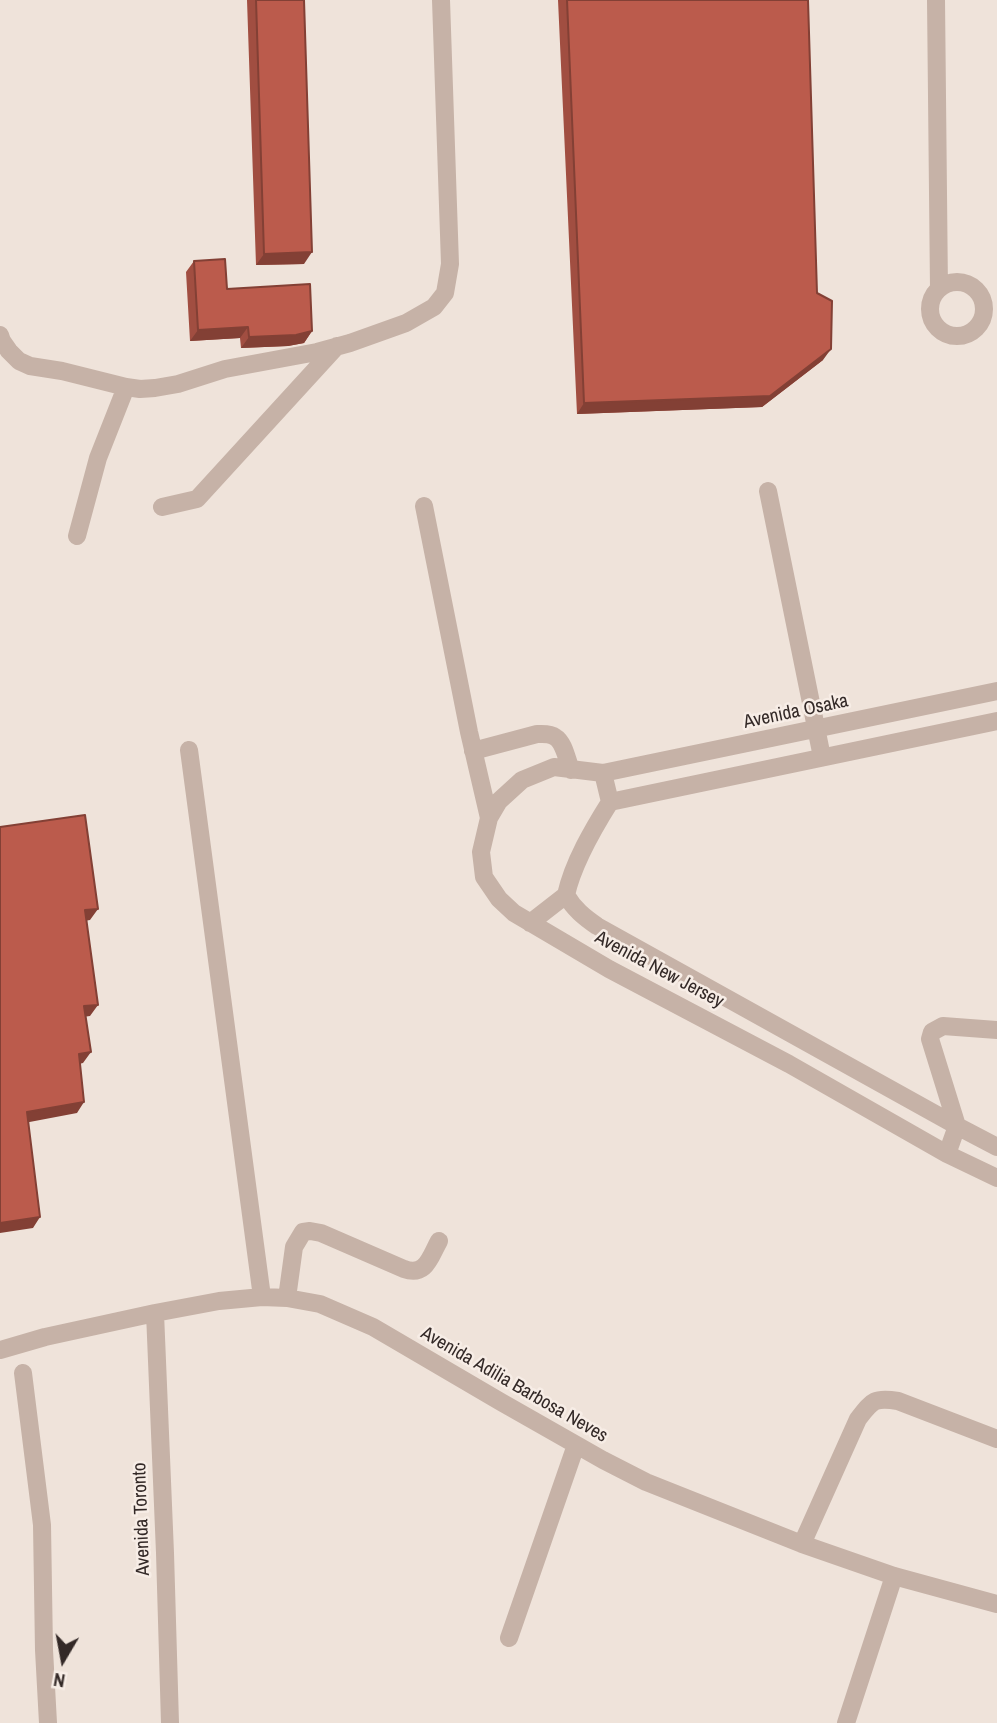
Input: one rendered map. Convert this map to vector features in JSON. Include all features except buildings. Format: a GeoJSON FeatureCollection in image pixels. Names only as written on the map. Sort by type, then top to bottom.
{"type":"FeatureCollection","features":[{"type":"Feature","properties":{"kind":"street"},"geometry":{"type":"LineString","coordinates":[[0,334],[9,351],[19,361],[30,366],[62,370],[140,389],[178,384],[225,369],[317,352],[406,323],[434,307],[445,293],[450,264],[441,0]]}},
{"type":"Feature","properties":{"kind":"street"},"geometry":{"type":"LineString","coordinates":[[936,0],[939,289]]}},
{"type":"Feature","properties":{"kind":"street"},"geometry":{"type":"LineString","coordinates":[[162,508],[197,499],[337,346]]}},
{"type":"Feature","properties":{"kind":"street"},"geometry":{"type":"LineString","coordinates":[[77,536],[98,458],[126,387]]}},
{"type":"Feature","properties":{"kind":"street"},"geometry":{"type":"LineString","coordinates":[[768,491],[821,757]]}},
{"type":"Feature","properties":{"kind":"street"},"geometry":{"type":"LineString","coordinates":[[424,506],[489,818]]}},
{"type":"Feature","properties":{"kind":"street","name":"Avenida Osaka"},"geometry":{"type":"LineString","coordinates":[[603,774],[997,691]]}},
{"type":"Feature","properties":{"kind":"street"},"geometry":{"type":"LineString","coordinates":[[945,702],[950,730]]}},
{"type":"Feature","properties":{"kind":"street"},"geometry":{"type":"LineString","coordinates":[[610,802],[997,721]]}},
{"type":"Feature","properties":{"kind":"street"},"geometry":{"type":"LineString","coordinates":[[473,751],[546,734],[555,736],[561,743],[571,770]]}},
{"type":"Feature","properties":{"kind":"street"},"geometry":{"type":"LineString","coordinates":[[189,750],[262,1297]]}},
{"type":"Feature","properties":{"kind":"street","name":"Avenida New Jersey"},"geometry":{"type":"LineString","coordinates":[[603,774],[554,767],[522,780],[499,801],[489,818],[481,852],[484,877],[499,899],[514,913],[610,969],[789,1064],[947,1154],[997,1178]]}},
{"type":"Feature","properties":{"kind":"street"},"geometry":{"type":"LineString","coordinates":[[530,923],[566,895],[570,877],[610,802],[603,774]]}},
{"type":"Feature","properties":{"kind":"street","name":"Avenida New Jersey"},"geometry":{"type":"LineString","coordinates":[[566,895],[572,906],[597,926],[997,1147]]}},
{"type":"Feature","properties":{"kind":"street"},"geometry":{"type":"LineString","coordinates":[[610,969],[625,940]]}},
{"type":"Feature","properties":{"kind":"street"},"geometry":{"type":"LineString","coordinates":[[947,1154],[957,1126],[930,1039],[932,1032],[943,1026],[997,1030]]}},
{"type":"Feature","properties":{"kind":"street"},"geometry":{"type":"LineString","coordinates":[[287,1298],[294,1247],[303,1232],[321,1233],[415,1272],[421,1270],[439,1241]]}},
{"type":"Feature","properties":{"kind":"street","name":"Avenida Adilia Barbosa Neves"},"geometry":{"type":"LineString","coordinates":[[0,1350],[45,1337],[219,1301],[262,1297],[320,1304],[373,1327],[576,1445],[646,1482],[802,1544],[894,1576],[997,1604]]}},
{"type":"Feature","properties":{"kind":"street","name":"Avenida Toronto"},"geometry":{"type":"LineString","coordinates":[[155,1313],[170,1723]]}},
{"type":"Feature","properties":{"kind":"street"},"geometry":{"type":"LineString","coordinates":[[23,1373],[42,1525],[48,1723]]}},
{"type":"Feature","properties":{"kind":"street"},"geometry":{"type":"LineString","coordinates":[[802,1544],[858,1419],[869,1404],[881,1398],[898,1401],[997,1439]]}},
{"type":"Feature","properties":{"kind":"street"},"geometry":{"type":"LineString","coordinates":[[509,1638],[576,1445]]}},
{"type":"Feature","properties":{"kind":"street"},"geometry":{"type":"LineString","coordinates":[[846,1723],[894,1576]]}}]}
